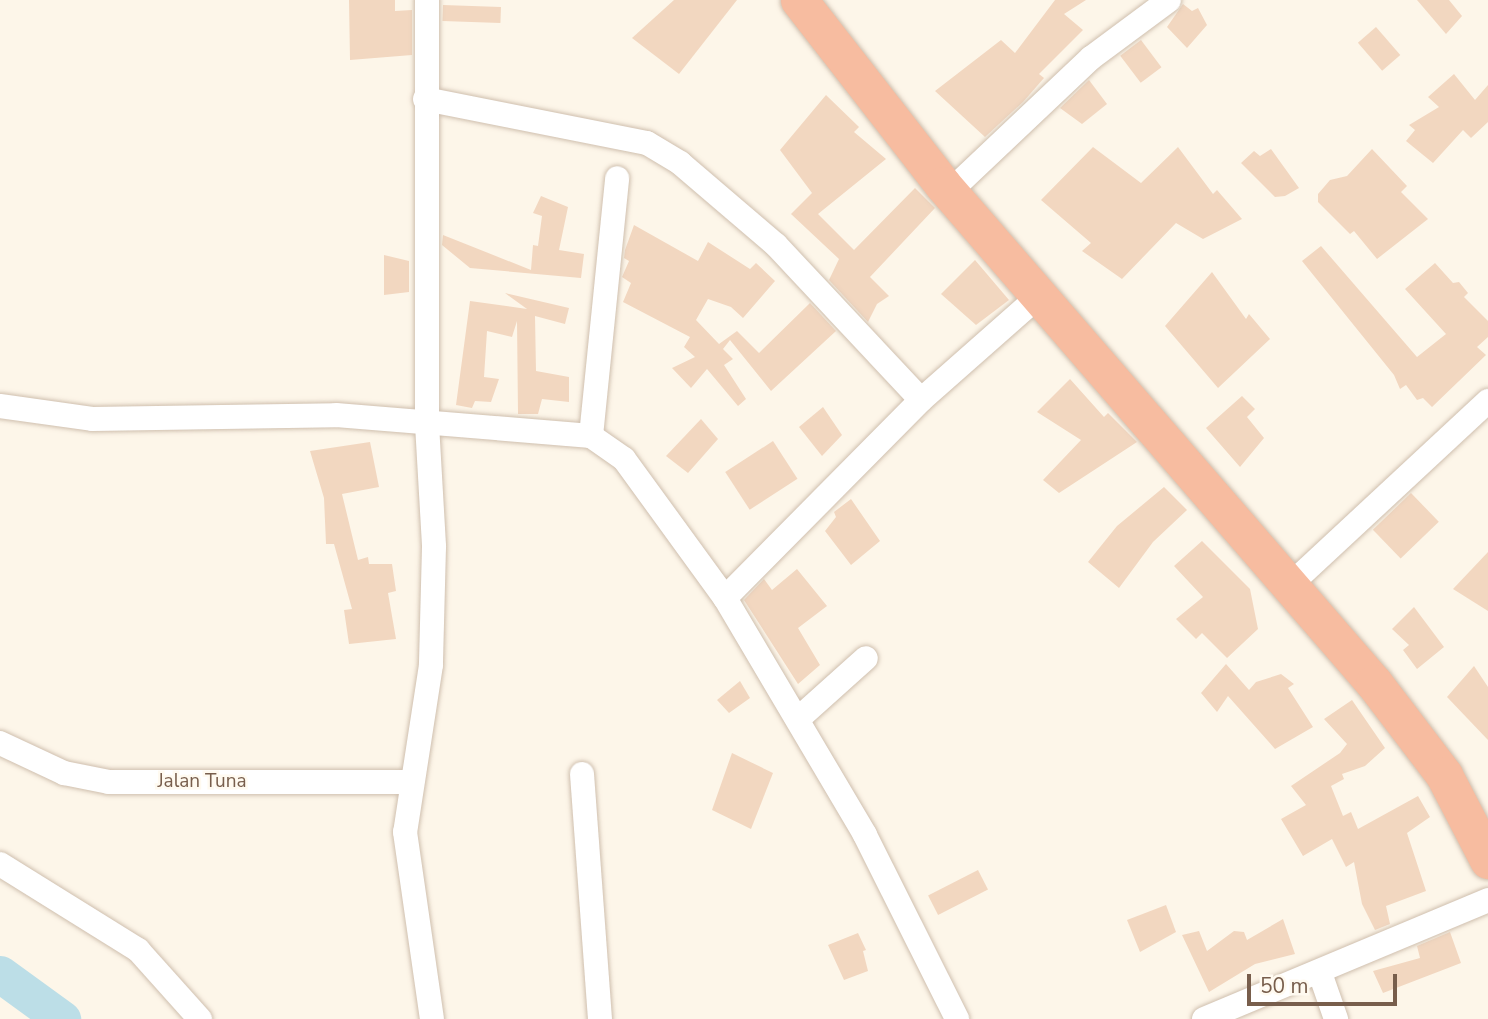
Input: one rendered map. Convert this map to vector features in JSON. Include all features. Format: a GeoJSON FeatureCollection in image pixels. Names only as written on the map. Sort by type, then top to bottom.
{"type":"FeatureCollection","features":[{"type":"Feature","properties":{"kind":"highway"},"geometry":{"type":"LineString","coordinates":[[799,0],[943,185],[1040,295],[1435,724],[1488,806]]}},
{"type":"Feature","properties":{"kind":"highway"},"geometry":{"type":"LineString","coordinates":[[821,0],[963,179],[1298,576],[1444,775],[1488,860]]}},
{"type":"Feature","properties":{"kind":"street"},"geometry":{"type":"LineString","coordinates":[[427,0],[425,99],[430,173],[427,424],[434,547],[431,665],[405,832],[432,1019]]}},
{"type":"Feature","properties":{"kind":"street"},"geometry":{"type":"LineString","coordinates":[[963,179],[1091,58],[1169,0]]}},
{"type":"Feature","properties":{"kind":"street"},"geometry":{"type":"LineString","coordinates":[[425,99],[647,143],[680,163],[776,245],[921,400]]}},
{"type":"Feature","properties":{"kind":"street"},"geometry":{"type":"LineString","coordinates":[[591,436],[617,178]]}},
{"type":"Feature","properties":{"kind":"street"},"geometry":{"type":"LineString","coordinates":[[725,598],[921,400],[1040,295]]}},
{"type":"Feature","properties":{"kind":"street"},"geometry":{"type":"LineString","coordinates":[[1298,576],[1488,401]]}},
{"type":"Feature","properties":{"kind":"street"},"geometry":{"type":"LineString","coordinates":[[0,406],[92,419],[336,415],[591,436],[624,459],[725,598],[871,846],[957,1019]]}},
{"type":"Feature","properties":{"kind":"street"},"geometry":{"type":"LineString","coordinates":[[797,719],[866,657]]}},
{"type":"Feature","properties":{"kind":"street","name":"Jalan Tuna"},"geometry":{"type":"LineString","coordinates":[[1,745],[64,773],[110,782],[411,782]]}},
{"type":"Feature","properties":{"kind":"street"},"geometry":{"type":"LineString","coordinates":[[582,774],[600,1019]]}},
{"type":"Feature","properties":{"kind":"street"},"geometry":{"type":"LineString","coordinates":[[0,864],[138,950],[200,1019]]}},
{"type":"Feature","properties":{"kind":"street"},"geometry":{"type":"LineString","coordinates":[[1204,1019],[1321,973],[1488,900]]}},
{"type":"Feature","properties":{"kind":"street"},"geometry":{"type":"LineString","coordinates":[[1321,973],[1336,1019]]}},
{"type":"Feature","properties":{"kind":"building"},"geometry":{"type":"Polygon","coordinates":[[[349,0],[395,0],[395,11],[412,10],[412,55],[350,60],[349,0]]]}},
{"type":"Feature","properties":{"kind":"building"},"geometry":{"type":"Polygon","coordinates":[[[674,0],[737,0],[679,74],[632,38],[674,0]]]}},
{"type":"Feature","properties":{"kind":"building"},"geometry":{"type":"Polygon","coordinates":[[[1055,0],[1086,0],[1064,14],[1083,30],[1039,74],[1044,78],[1023,102],[985,137],[935,91],[1001,40],[1015,53],[1055,0]]]}},
{"type":"Feature","properties":{"kind":"building"},"geometry":{"type":"Polygon","coordinates":[[[1417,0],[1449,0],[1462,16],[1446,34],[1417,0]]]}},
{"type":"Feature","properties":{"kind":"building"},"geometry":{"type":"Polygon","coordinates":[[[1183,4],[1192,11],[1198,8],[1207,25],[1187,48],[1167,27],[1183,4]]]}},
{"type":"Feature","properties":{"kind":"building"},"geometry":{"type":"Polygon","coordinates":[[[443,5],[501,7],[500,23],[442,21],[443,5]]]}},
{"type":"Feature","properties":{"kind":"building"},"geometry":{"type":"Polygon","coordinates":[[[1376,27],[1400,55],[1382,71],[1358,43],[1376,27]]]}},
{"type":"Feature","properties":{"kind":"building"},"geometry":{"type":"Polygon","coordinates":[[[1141,40],[1161,67],[1141,83],[1120,56],[1141,40]]]}},
{"type":"Feature","properties":{"kind":"building"},"geometry":{"type":"Polygon","coordinates":[[[1454,74],[1475,100],[1488,85],[1488,122],[1471,138],[1463,130],[1433,163],[1406,141],[1415,130],[1409,125],[1439,107],[1428,97],[1454,74]]]}},
{"type":"Feature","properties":{"kind":"building"},"geometry":{"type":"Polygon","coordinates":[[[1089,80],[1107,104],[1082,124],[1060,108],[1089,80]]]}},
{"type":"Feature","properties":{"kind":"building"},"geometry":{"type":"Polygon","coordinates":[[[826,95],[859,127],[854,132],[886,159],[818,214],[854,250],[915,188],[935,208],[870,277],[889,296],[877,304],[868,322],[829,280],[839,259],[791,214],[812,193],[780,150],[826,95]]]}},
{"type":"Feature","properties":{"kind":"building"},"geometry":{"type":"Polygon","coordinates":[[[1093,147],[1141,183],[1178,147],[1213,194],[1217,190],[1242,219],[1203,239],[1176,223],[1122,279],[1082,251],[1091,243],[1041,200],[1093,147]]]}},
{"type":"Feature","properties":{"kind":"building"},"geometry":{"type":"Polygon","coordinates":[[[1271,149],[1299,188],[1285,196],[1275,197],[1241,163],[1254,151],[1260,156],[1271,149]]]}},
{"type":"Feature","properties":{"kind":"building"},"geometry":{"type":"Polygon","coordinates":[[[1372,149],[1407,186],[1401,192],[1428,219],[1377,259],[1354,231],[1350,234],[1318,202],[1318,194],[1330,180],[1347,176],[1372,149]]]}},
{"type":"Feature","properties":{"kind":"building"},"geometry":{"type":"Polygon","coordinates":[[[541,196],[568,207],[559,250],[584,254],[581,278],[470,268],[442,245],[443,235],[531,270],[533,245],[538,246],[542,216],[533,213],[541,196]]]}},
{"type":"Feature","properties":{"kind":"building"},"geometry":{"type":"Polygon","coordinates":[[[634,225],[698,261],[708,242],[750,269],[756,263],[775,281],[743,318],[731,307],[708,299],[696,320],[719,344],[737,331],[759,353],[810,303],[836,331],[771,391],[730,340],[723,349],[733,359],[724,365],[746,399],[738,406],[707,369],[691,388],[672,368],[695,357],[684,347],[690,337],[623,302],[631,283],[622,277],[629,261],[624,258],[625,250],[634,225]]]}},
{"type":"Feature","properties":{"kind":"building"},"geometry":{"type":"Polygon","coordinates":[[[1321,246],[1417,357],[1446,334],[1405,289],[1435,263],[1453,283],[1459,282],[1468,293],[1464,297],[1488,321],[1488,337],[1477,347],[1486,355],[1432,407],[1423,398],[1417,400],[1406,385],[1400,389],[1394,375],[1302,261],[1321,246]]]}},
{"type":"Feature","properties":{"kind":"building"},"geometry":{"type":"Polygon","coordinates":[[[384,255],[409,261],[409,292],[384,295],[384,255]]]}},
{"type":"Feature","properties":{"kind":"building"},"geometry":{"type":"Polygon","coordinates":[[[975,260],[1009,300],[976,325],[941,294],[975,260]]]}},
{"type":"Feature","properties":{"kind":"building"},"geometry":{"type":"Polygon","coordinates":[[[1212,272],[1246,319],[1249,314],[1270,339],[1218,388],[1165,326],[1212,272]]]}},
{"type":"Feature","properties":{"kind":"building"},"geometry":{"type":"Polygon","coordinates":[[[505,293],[569,308],[565,324],[535,316],[536,371],[569,377],[569,402],[542,399],[538,414],[518,414],[517,321],[512,337],[487,331],[484,377],[499,379],[491,402],[475,401],[472,408],[456,405],[470,301],[527,309],[505,293]]]}},
{"type":"Feature","properties":{"kind":"building"},"geometry":{"type":"Polygon","coordinates":[[[1070,379],[1104,417],[1108,413],[1137,442],[1059,493],[1043,480],[1081,440],[1037,412],[1070,379]]]}},
{"type":"Feature","properties":{"kind":"building"},"geometry":{"type":"Polygon","coordinates":[[[1242,396],[1255,409],[1247,417],[1264,438],[1240,467],[1206,428],[1242,396]]]}},
{"type":"Feature","properties":{"kind":"building"},"geometry":{"type":"Polygon","coordinates":[[[823,407],[842,435],[822,456],[799,427],[823,407]]]}},
{"type":"Feature","properties":{"kind":"building"},"geometry":{"type":"Polygon","coordinates":[[[701,419],[718,439],[688,473],[666,456],[701,419]]]}},
{"type":"Feature","properties":{"kind":"building"},"geometry":{"type":"Polygon","coordinates":[[[773,441],[798,479],[750,510],[725,472],[773,441]]]}},
{"type":"Feature","properties":{"kind":"building"},"geometry":{"type":"Polygon","coordinates":[[[370,442],[379,487],[342,494],[358,560],[368,557],[369,564],[392,564],[396,591],[388,593],[396,639],[349,644],[344,610],[352,609],[334,544],[326,544],[324,498],[310,451],[370,442]]]}},
{"type":"Feature","properties":{"kind":"building"},"geometry":{"type":"Polygon","coordinates":[[[1164,487],[1187,510],[1153,542],[1119,588],[1088,562],[1117,526],[1164,487]]]}},
{"type":"Feature","properties":{"kind":"building"},"geometry":{"type":"Polygon","coordinates":[[[1411,493],[1439,522],[1401,559],[1373,530],[1411,493]]]}},
{"type":"Feature","properties":{"kind":"building"},"geometry":{"type":"Polygon","coordinates":[[[851,499],[880,541],[851,565],[825,531],[836,517],[834,512],[851,499]]]}},
{"type":"Feature","properties":{"kind":"building"},"geometry":{"type":"Polygon","coordinates":[[[1202,541],[1250,589],[1258,629],[1227,658],[1202,633],[1196,639],[1176,619],[1203,597],[1174,566],[1202,541]]]}},
{"type":"Feature","properties":{"kind":"building"},"geometry":{"type":"Polygon","coordinates":[[[1488,552],[1488,611],[1453,589],[1488,552]]]}},
{"type":"Feature","properties":{"kind":"building"},"geometry":{"type":"Polygon","coordinates":[[[797,569],[827,606],[798,628],[820,665],[798,684],[744,600],[764,579],[772,590],[797,569]]]}},
{"type":"Feature","properties":{"kind":"building"},"geometry":{"type":"Polygon","coordinates":[[[1414,607],[1444,647],[1417,669],[1403,650],[1409,645],[1392,629],[1414,607]]]}},
{"type":"Feature","properties":{"kind":"building"},"geometry":{"type":"Polygon","coordinates":[[[1226,664],[1249,690],[1256,682],[1281,674],[1294,684],[1288,688],[1313,727],[1275,749],[1228,696],[1217,712],[1201,693],[1226,664]]]}},
{"type":"Feature","properties":{"kind":"building"},"geometry":{"type":"Polygon","coordinates":[[[1474,666],[1488,687],[1488,740],[1447,697],[1474,666]]]}},
{"type":"Feature","properties":{"kind":"building"},"geometry":{"type":"Polygon","coordinates":[[[740,681],[750,698],[729,713],[717,700],[740,681]]]}},
{"type":"Feature","properties":{"kind":"building"},"geometry":{"type":"Polygon","coordinates":[[[1352,700],[1385,748],[1365,766],[1342,774],[1344,779],[1331,786],[1343,816],[1351,812],[1358,829],[1418,796],[1430,817],[1407,833],[1426,891],[1386,906],[1390,924],[1375,930],[1362,904],[1354,862],[1346,867],[1332,839],[1303,856],[1281,819],[1306,805],[1291,786],[1340,753],[1347,744],[1324,719],[1352,700]]]}},
{"type":"Feature","properties":{"kind":"building"},"geometry":{"type":"Polygon","coordinates":[[[732,753],[773,773],[751,829],[712,810],[732,753]]]}},
{"type":"Feature","properties":{"kind":"building"},"geometry":{"type":"Polygon","coordinates":[[[978,870],[988,890],[938,915],[928,895],[978,870]]]}},
{"type":"Feature","properties":{"kind":"building"},"geometry":{"type":"Polygon","coordinates":[[[1166,905],[1176,932],[1140,952],[1127,920],[1166,905]]]}},
{"type":"Feature","properties":{"kind":"building"},"geometry":{"type":"Polygon","coordinates":[[[1283,919],[1295,954],[1255,964],[1209,992],[1182,935],[1199,931],[1207,951],[1234,931],[1244,932],[1247,940],[1283,919]]]}},
{"type":"Feature","properties":{"kind":"building"},"geometry":{"type":"Polygon","coordinates":[[[1450,932],[1461,963],[1383,993],[1373,971],[1420,958],[1417,946],[1450,932]]]}},
{"type":"Feature","properties":{"kind":"building"},"geometry":{"type":"Polygon","coordinates":[[[858,933],[866,950],[863,951],[868,971],[844,980],[828,945],[858,933]]]}},
{"type":"Feature","properties":{"kind":"waterway"},"geometry":{"type":"LineString","coordinates":[[0,974],[62,1019]]}}]}
